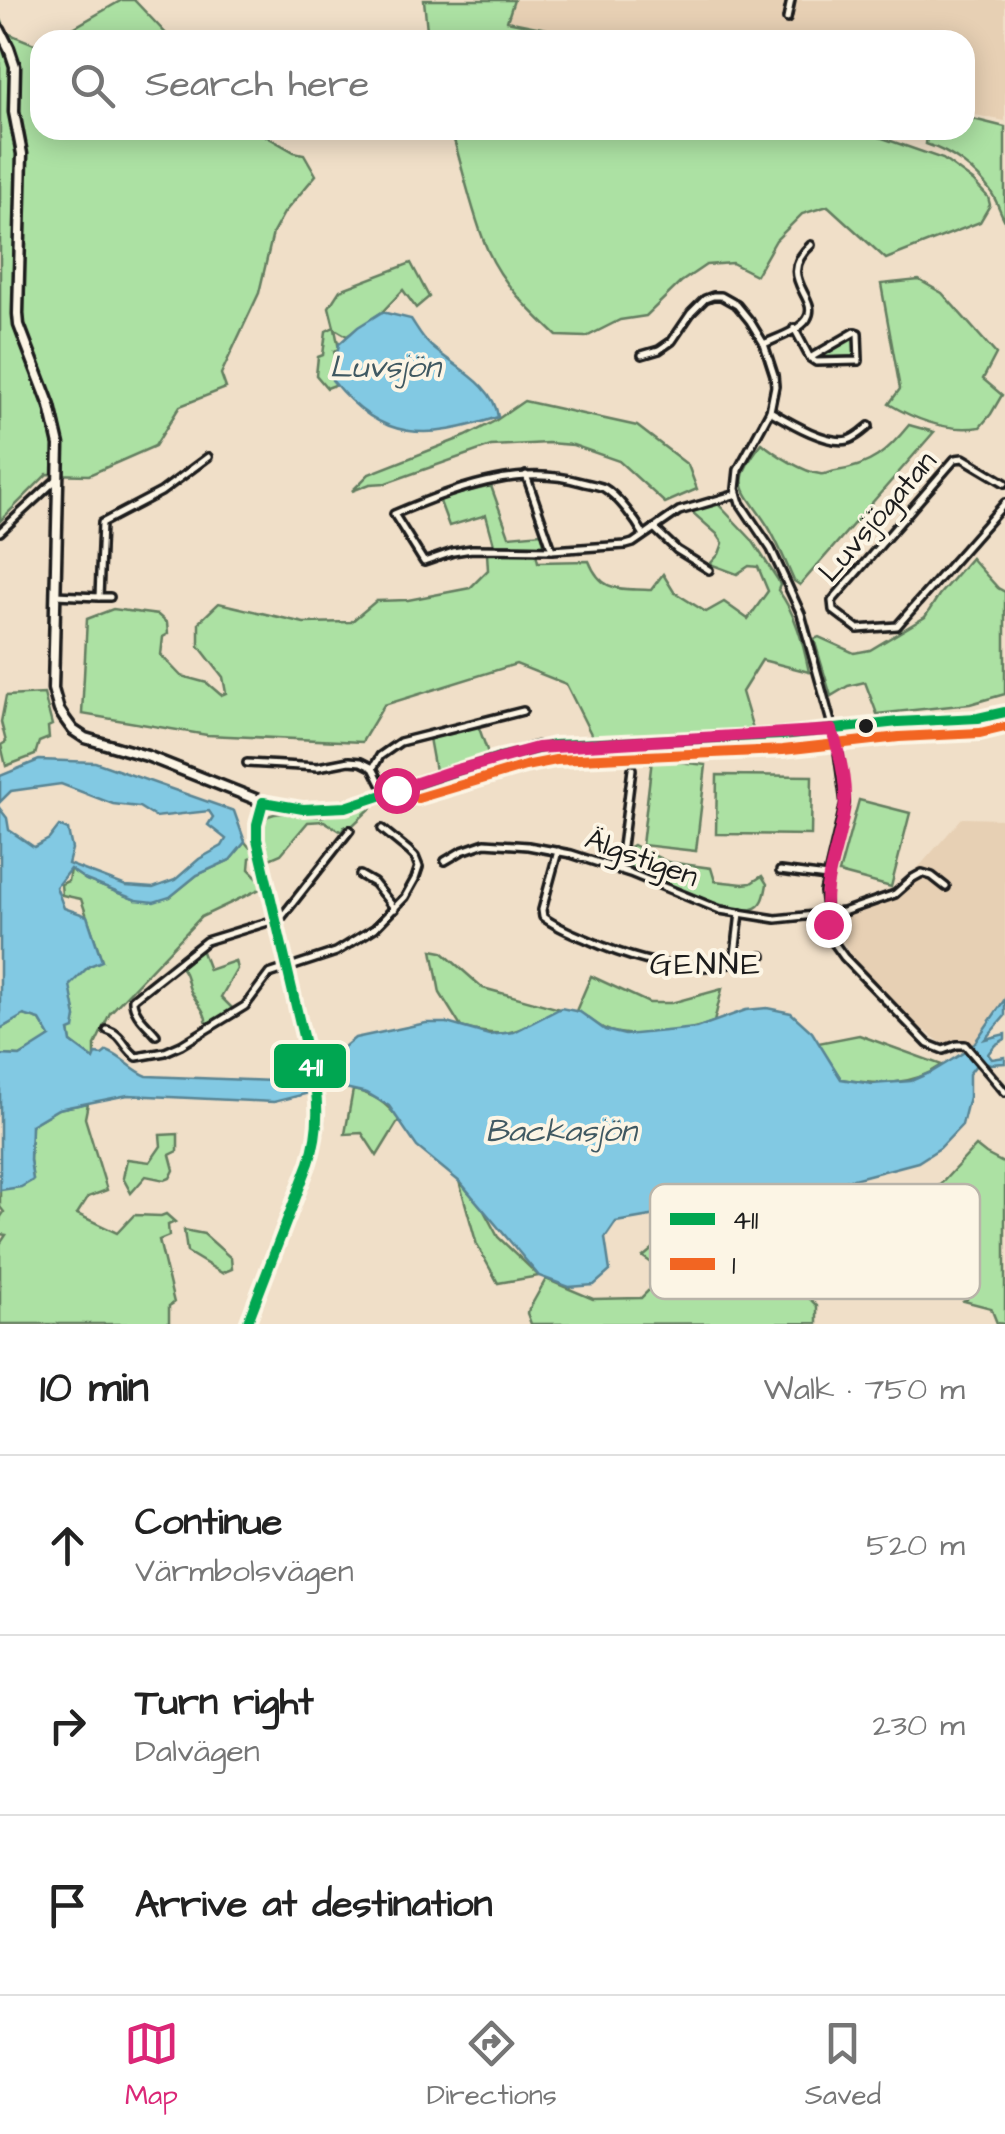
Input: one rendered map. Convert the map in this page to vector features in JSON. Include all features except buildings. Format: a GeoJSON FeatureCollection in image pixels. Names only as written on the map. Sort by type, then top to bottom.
{"type":"FeatureCollection","features":[{"type":"Feature","properties":{"kind":"street"},"geometry":{"type":"LineString","coordinates":[[788,18],[791,0]]}},
{"type":"Feature","properties":{"kind":"street"},"geometry":{"type":"LineString","coordinates":[[0,30],[14,66],[14,112],[22,154],[19,324],[54,421],[58,446],[53,689],[60,710],[74,730],[98,744],[147,756],[262,802],[320,810],[358,804],[450,772],[537,748],[832,730],[978,718],[1005,712]]}},
{"type":"Feature","properties":{"kind":"street"},"geometry":{"type":"LineString","coordinates":[[764,344],[805,321],[810,311],[795,272],[810,245]]}},
{"type":"Feature","properties":{"kind":"street"},"geometry":{"type":"LineString","coordinates":[[642,355],[672,341],[690,314],[713,296],[721,296],[737,306],[764,344],[774,376],[770,412],[738,470],[737,494],[772,550],[794,598],[832,730],[845,802],[824,892],[834,943],[928,1044],[938,1050],[961,1044],[969,1048],[1005,1092]]}},
{"type":"Feature","properties":{"kind":"street"},"geometry":{"type":"LineString","coordinates":[[794,328],[810,358],[816,362],[859,362],[858,333],[810,358]]}},
{"type":"Feature","properties":{"kind":"street"},"geometry":{"type":"LineString","coordinates":[[770,412],[835,440],[855,437],[869,426]]}},
{"type":"Feature","properties":{"kind":"street"},"geometry":{"type":"LineString","coordinates":[[99,597],[102,523],[161,492],[208,457]]}},
{"type":"Feature","properties":{"kind":"street","name":"Luvsjögatan"},"geometry":{"type":"LineString","coordinates":[[1005,483],[960,458],[949,464],[837,595],[832,607],[858,629],[897,626],[1005,503]]}},
{"type":"Feature","properties":{"kind":"street"},"geometry":{"type":"LineString","coordinates":[[644,535],[628,512],[604,489],[564,476],[526,475],[458,490],[394,514],[424,562],[472,549],[620,547],[634,543],[680,511],[737,494]]}},
{"type":"Feature","properties":{"kind":"street"},"geometry":{"type":"LineString","coordinates":[[526,475],[552,550]]}},
{"type":"Feature","properties":{"kind":"street"},"geometry":{"type":"LineString","coordinates":[[0,532],[59,477]]}},
{"type":"Feature","properties":{"kind":"street"},"geometry":{"type":"LineString","coordinates":[[654,528],[664,540],[709,570]]}},
{"type":"Feature","properties":{"kind":"street"},"geometry":{"type":"LineString","coordinates":[[55,596],[110,597]]}},
{"type":"Feature","properties":{"kind":"street"},"geometry":{"type":"LineString","coordinates":[[372,768],[380,756],[400,742],[523,711]]}},
{"type":"Feature","properties":{"kind":"street"},"geometry":{"type":"LineString","coordinates":[[247,763],[318,767],[356,761],[372,768],[386,794]]}},
{"type":"Feature","properties":{"kind":"street"},"geometry":{"type":"LineString","coordinates":[[619,870],[632,769]]}},
{"type":"Feature","properties":{"kind":"street"},"geometry":{"type":"LineString","coordinates":[[247,1324],[318,1138],[319,1115],[258,839],[262,802]]}},
{"type":"Feature","properties":{"kind":"street"},"geometry":{"type":"LineString","coordinates":[[107,1030],[120,1036],[137,1056],[171,1050],[245,1006],[269,974],[336,952],[375,928],[416,878],[418,867],[415,857],[382,829]]}},
{"type":"Feature","properties":{"kind":"street"},"geometry":{"type":"LineString","coordinates":[[156,1035],[135,1010],[133,999],[206,941],[284,916],[350,830]]}},
{"type":"Feature","properties":{"kind":"street","name":"Älgstigen"},"geometry":{"type":"LineString","coordinates":[[445,860],[476,845],[494,842],[558,852],[656,883],[712,908],[776,920],[842,912],[888,897],[922,873],[946,887]]}},
{"type":"Feature","properties":{"kind":"street"},"geometry":{"type":"LineString","coordinates":[[558,852],[542,910],[545,920],[651,963],[712,967],[762,956]]}},
{"type":"Feature","properties":{"kind":"street"},"geometry":{"type":"LineString","coordinates":[[780,871],[828,877]]}},
{"type":"Feature","properties":{"kind":"street"},"geometry":{"type":"LineString","coordinates":[[360,875],[374,882],[394,909]]}},
{"type":"Feature","properties":{"kind":"street"},"geometry":{"type":"LineString","coordinates":[[734,963],[740,914]]}},
{"type":"Feature","properties":{"kind":"shaded area"},"geometry":{"type":"Polygon","coordinates":[[[514,0],[1005,0],[1005,121],[975,115],[975,30],[552,30],[507,21],[514,0]]]}},
{"type":"Feature","properties":{"kind":"shaded area"},"geometry":{"type":"Polygon","coordinates":[[[962,818],[1005,819],[1005,999],[971,1048],[940,1042],[908,1018],[853,960],[831,918],[893,890],[962,818]]]}},
{"type":"Feature","properties":{"kind":"green space"},"geometry":{"type":"Polygon","coordinates":[[[122,0],[134,0],[162,30],[70,30],[122,0]]]}},
{"type":"Feature","properties":{"kind":"green space"},"geometry":{"type":"Polygon","coordinates":[[[424,0],[514,0],[507,21],[552,30],[427,30],[424,0]]]}},
{"type":"Feature","properties":{"kind":"green space"},"geometry":{"type":"Polygon","coordinates":[[[0,17],[7,33],[30,42],[30,140],[273,140],[304,154],[316,175],[284,213],[273,233],[259,293],[221,374],[226,388],[180,406],[155,446],[89,475],[47,474],[0,521],[0,17]]]}},
{"type":"Feature","properties":{"kind":"green space"},"geometry":{"type":"Polygon","coordinates":[[[975,120],[1005,127],[1005,221],[993,195],[978,176],[954,157],[926,144],[927,140],[975,140],[975,120]]]}},
{"type":"Feature","properties":{"kind":"green space"},"geometry":{"type":"Polygon","coordinates":[[[454,140],[888,140],[943,159],[973,181],[990,205],[980,222],[886,259],[828,206],[802,214],[776,240],[756,275],[732,263],[706,265],[681,282],[646,316],[620,320],[586,337],[557,336],[518,297],[494,263],[477,222],[454,140]]]}},
{"type":"Feature","properties":{"kind":"green space"},"geometry":{"type":"Polygon","coordinates":[[[411,263],[429,297],[416,308],[403,290],[382,312],[347,336],[335,329],[339,349],[334,351],[339,372],[335,385],[327,388],[316,375],[318,357],[323,355],[326,331],[334,327],[329,307],[340,290],[411,263]]]}},
{"type":"Feature","properties":{"kind":"green space"},"geometry":{"type":"Polygon","coordinates":[[[919,280],[942,293],[996,354],[983,379],[1002,395],[980,427],[956,428],[933,423],[889,404],[900,389],[881,284],[919,280]]]}},
{"type":"Feature","properties":{"kind":"green space"},"geometry":{"type":"Polygon","coordinates":[[[853,337],[856,356],[818,358],[853,337]]]}},
{"type":"Feature","properties":{"kind":"green space"},"geometry":{"type":"Polygon","coordinates":[[[524,401],[637,426],[688,465],[697,489],[665,503],[619,461],[573,445],[548,443],[491,446],[352,491],[369,474],[466,436],[524,401]]]}},
{"type":"Feature","properties":{"kind":"green space"},"geometry":{"type":"Polygon","coordinates":[[[909,425],[934,432],[800,585],[794,581],[773,534],[743,487],[745,469],[762,443],[798,466],[824,474],[869,461],[909,425]]]}},
{"type":"Feature","properties":{"kind":"green space"},"geometry":{"type":"Polygon","coordinates":[[[491,486],[509,536],[542,533],[544,545],[494,544],[486,515],[449,526],[439,499],[491,486]]]}},
{"type":"Feature","properties":{"kind":"green space"},"geometry":{"type":"Polygon","coordinates":[[[717,503],[752,540],[778,580],[778,590],[798,629],[809,672],[762,660],[742,692],[753,729],[593,738],[566,684],[516,664],[384,705],[362,742],[207,735],[82,714],[87,619],[113,609],[158,615],[167,623],[168,634],[163,637],[161,655],[181,676],[207,683],[221,695],[226,693],[223,677],[199,646],[199,622],[219,603],[304,623],[351,622],[376,601],[408,600],[470,588],[488,570],[487,553],[536,553],[538,562],[589,561],[600,579],[622,589],[651,590],[663,574],[674,592],[706,612],[724,602],[748,619],[768,591],[758,567],[749,566],[737,574],[710,564],[723,543],[693,509],[717,503]]]}},
{"type":"Feature","properties":{"kind":"green space"},"geometry":{"type":"Polygon","coordinates":[[[971,558],[1005,592],[1005,694],[970,704],[877,714],[865,682],[831,696],[814,639],[819,637],[854,653],[870,650],[925,617],[971,558]]]}},
{"type":"Feature","properties":{"kind":"green space"},"geometry":{"type":"Polygon","coordinates":[[[44,694],[52,725],[48,727],[49,738],[39,742],[35,755],[6,766],[1,722],[6,696],[44,694]]]}},
{"type":"Feature","properties":{"kind":"green space"},"geometry":{"type":"Polygon","coordinates":[[[478,725],[489,756],[435,771],[429,738],[478,725]]]}},
{"type":"Feature","properties":{"kind":"green space"},"geometry":{"type":"Polygon","coordinates":[[[652,759],[706,765],[696,851],[642,845],[652,759]]]}},
{"type":"Feature","properties":{"kind":"green space"},"geometry":{"type":"Polygon","coordinates":[[[717,775],[812,776],[811,835],[716,834],[717,775]]]}},
{"type":"Feature","properties":{"kind":"green space"},"geometry":{"type":"Polygon","coordinates":[[[859,800],[910,813],[891,887],[839,873],[859,800]]]}},
{"type":"Feature","properties":{"kind":"green space"},"geometry":{"type":"Polygon","coordinates":[[[374,805],[352,826],[344,826],[342,832],[324,821],[308,822],[281,854],[267,860],[262,832],[268,816],[325,815],[374,805]]]}},
{"type":"Feature","properties":{"kind":"green space"},"geometry":{"type":"Polygon","coordinates":[[[245,842],[256,855],[250,858],[249,869],[262,888],[201,917],[110,1013],[95,1045],[95,1060],[71,1042],[69,1031],[76,1017],[69,985],[89,966],[102,960],[81,899],[62,895],[61,884],[68,881],[70,869],[86,880],[136,900],[170,897],[197,875],[230,860],[245,842]]]}},
{"type":"Feature","properties":{"kind":"green space"},"geometry":{"type":"Polygon","coordinates":[[[633,845],[668,862],[711,868],[715,881],[743,884],[762,876],[767,884],[763,899],[752,909],[742,909],[693,895],[633,869],[627,863],[626,849],[633,845]]]}},
{"type":"Feature","properties":{"kind":"green space"},"geometry":{"type":"Polygon","coordinates":[[[201,949],[209,970],[235,961],[237,969],[221,997],[234,1010],[207,1024],[179,965],[201,949]]]}},
{"type":"Feature","properties":{"kind":"green space"},"geometry":{"type":"Polygon","coordinates":[[[432,950],[442,952],[483,988],[560,1009],[513,1032],[491,1033],[461,1027],[440,993],[432,950]]]}},
{"type":"Feature","properties":{"kind":"green space"},"geometry":{"type":"Polygon","coordinates":[[[591,976],[649,1003],[671,1003],[722,989],[714,1022],[674,1032],[627,1034],[603,1028],[576,1011],[591,976]]]}},
{"type":"Feature","properties":{"kind":"green space"},"geometry":{"type":"Polygon","coordinates":[[[24,1015],[40,1020],[51,1038],[20,1056],[0,1055],[0,1029],[24,1015]]]}},
{"type":"Feature","properties":{"kind":"green space"},"geometry":{"type":"Polygon","coordinates":[[[859,1035],[942,1065],[906,1081],[841,1079],[818,1043],[859,1035]]]}},
{"type":"Feature","properties":{"kind":"green space"},"geometry":{"type":"Polygon","coordinates":[[[353,1090],[379,1100],[399,1120],[377,1156],[362,1133],[345,1134],[353,1090]]]}},
{"type":"Feature","properties":{"kind":"green space"},"geometry":{"type":"Polygon","coordinates":[[[88,1103],[85,1118],[107,1190],[88,1197],[77,1214],[117,1233],[134,1215],[166,1214],[175,1222],[168,1225],[169,1236],[159,1240],[174,1303],[169,1306],[169,1324],[0,1324],[0,1244],[6,1235],[0,1234],[4,1212],[0,1207],[0,1190],[33,1180],[31,1125],[58,1109],[88,1103]]]}},
{"type":"Feature","properties":{"kind":"green space"},"geometry":{"type":"Polygon","coordinates":[[[178,1134],[178,1151],[170,1155],[174,1170],[170,1178],[146,1176],[131,1193],[123,1178],[127,1159],[150,1162],[161,1146],[160,1135],[178,1134]]]}},
{"type":"Feature","properties":{"kind":"green space"},"geometry":{"type":"Polygon","coordinates":[[[976,1146],[1005,1164],[1005,1324],[997,1323],[991,1308],[964,1301],[980,1299],[980,1184],[941,1184],[976,1146]]]}},
{"type":"Feature","properties":{"kind":"green space"},"geometry":{"type":"Polygon","coordinates":[[[459,1181],[483,1209],[498,1237],[539,1276],[498,1283],[477,1245],[459,1181]]]}},
{"type":"Feature","properties":{"kind":"green space"},"geometry":{"type":"Polygon","coordinates":[[[184,1230],[204,1234],[231,1258],[232,1269],[222,1273],[187,1252],[184,1230]]]}},
{"type":"Feature","properties":{"kind":"green space"},"geometry":{"type":"Polygon","coordinates":[[[546,1279],[593,1299],[641,1298],[650,1289],[650,1299],[810,1299],[817,1306],[817,1323],[531,1324],[527,1313],[546,1279]]]}},
{"type":"Feature","properties":{"kind":"water","name":"Luvsjön"},"geometry":{"type":"Polygon","coordinates":[[[382,312],[411,319],[431,346],[489,395],[498,417],[449,430],[408,431],[369,416],[351,401],[332,380],[339,344],[382,312]]]}},
{"type":"Feature","properties":{"kind":"water","name":"Backasjön"},"geometry":{"type":"Polygon","coordinates":[[[39,760],[95,762],[234,811],[245,842],[230,860],[197,875],[170,897],[154,902],[136,900],[86,880],[70,869],[56,887],[64,908],[87,916],[102,961],[89,966],[70,985],[76,1017],[74,1029],[69,1031],[71,1042],[94,1059],[96,1054],[107,1051],[147,1076],[273,1081],[300,1077],[318,1068],[355,1038],[426,1023],[447,1023],[489,1035],[514,1032],[561,1008],[580,1012],[605,1030],[625,1035],[696,1028],[746,1010],[767,1008],[791,1013],[812,1032],[841,1079],[872,1084],[911,1081],[971,1048],[1005,999],[1005,1016],[985,1039],[1005,1034],[1005,1039],[988,1054],[992,1059],[1005,1057],[1005,1063],[980,1060],[969,1074],[969,1097],[962,1125],[940,1148],[918,1162],[835,1184],[650,1184],[650,1216],[616,1222],[605,1238],[610,1271],[594,1285],[569,1287],[539,1276],[461,1183],[417,1147],[389,1106],[367,1093],[336,1086],[274,1102],[128,1095],[58,1109],[31,1125],[33,1180],[21,1187],[0,1190],[0,1055],[20,1056],[50,1037],[40,1020],[24,1015],[0,1029],[0,809],[9,830],[34,847],[49,839],[59,826],[68,830],[72,849],[68,864],[126,886],[153,888],[175,880],[226,839],[208,825],[213,817],[209,811],[155,817],[139,807],[113,804],[61,784],[11,791],[0,802],[0,776],[39,760]]]}},
{"type":"Feature","properties":{"kind":"transit line","name":"411"},"geometry":{"type":"LineString","coordinates":[[263,802],[303,809],[346,807],[496,758],[554,745],[782,735],[978,718],[1005,712]]}},
{"type":"Feature","properties":{"kind":"transit line","name":"1"},"geometry":{"type":"LineString","coordinates":[[418,798],[556,760],[783,750],[980,733],[1005,727]]}},
{"type":"Feature","properties":{"kind":"transit line","name":"411"},"geometry":{"type":"LineString","coordinates":[[247,1324],[309,1163],[317,1119],[316,1092],[257,839],[263,802]]}},
{"type":"Feature","properties":{"kind":"district","name":"GENNE"},"geometry":{"type":"Point","coordinates":[706,963]}},
{"type":"Feature","properties":{"kind":"route"},"geometry":{"type":"LineString","coordinates":[[396,790],[537,748],[832,730],[845,802],[824,892],[828,924]]}}]}
